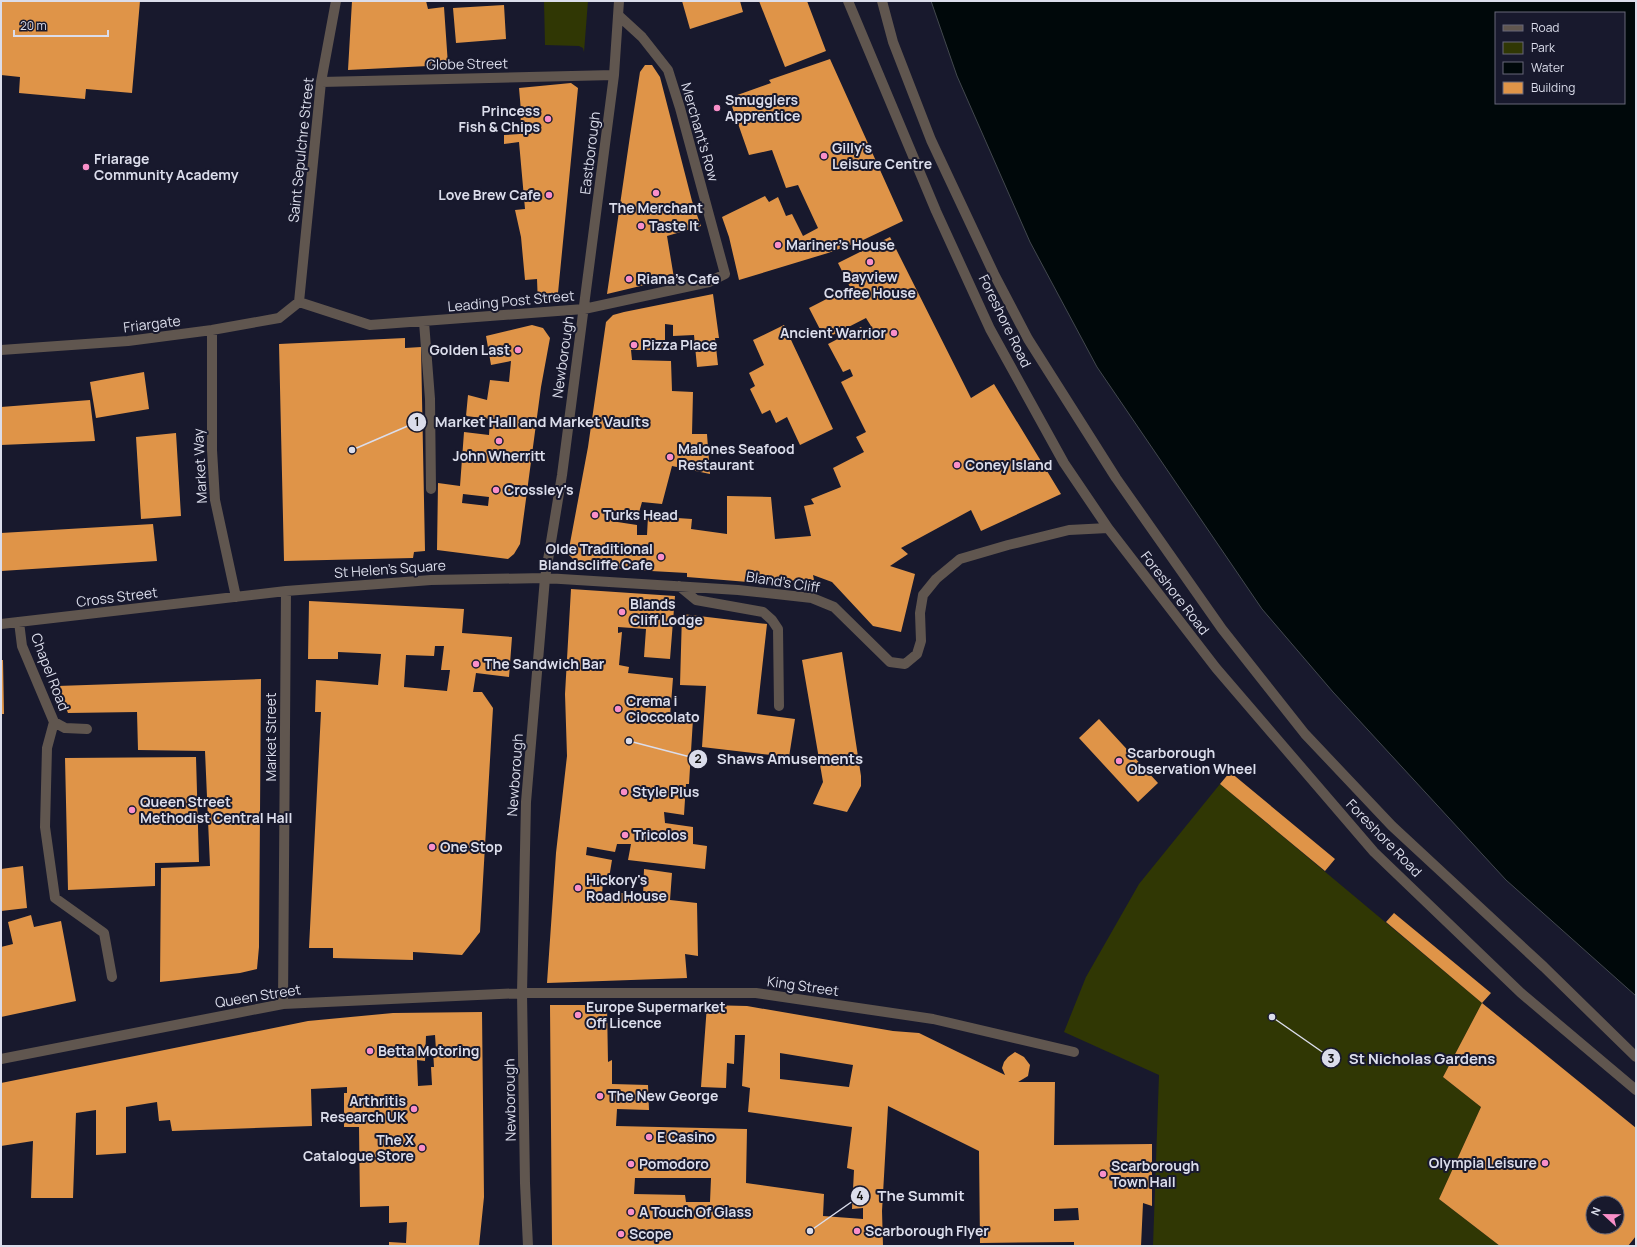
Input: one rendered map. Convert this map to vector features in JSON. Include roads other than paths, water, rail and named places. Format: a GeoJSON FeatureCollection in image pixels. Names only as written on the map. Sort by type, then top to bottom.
{"type":"FeatureCollection","features":[{"type":"Feature","properties":{"kind":"street","name":"Saint Sepulchre Street"},"geometry":{"type":"LineString","coordinates":[[299,302],[321,82],[336,1]]}},
{"type":"Feature","properties":{"kind":"street","name":"Eastborough"},"geometry":{"type":"LineString","coordinates":[[584,309],[614,75],[619,1]]}},
{"type":"Feature","properties":{"kind":"street","name":"Foreshore Road"},"geometry":{"type":"LineString","coordinates":[[848,1],[936,211],[990,329],[1064,463],[1108,528],[1216,668],[1374,852],[1521,993],[1636,1090]]}},
{"type":"Feature","properties":{"kind":"street","name":"Foreshore Road"},"geometry":{"type":"LineString","coordinates":[[882,1],[893,42],[931,140],[994,274],[1028,339],[1116,478],[1222,629],[1305,734],[1392,826],[1544,967],[1636,1057]]}},
{"type":"Feature","properties":{"kind":"street","name":"Merchant's Row"},"geometry":{"type":"LineString","coordinates":[[618,15],[642,37],[668,70],[680,108],[725,274]]}},
{"type":"Feature","properties":{"kind":"street","name":"Globe Street"},"geometry":{"type":"LineString","coordinates":[[321,82],[614,75]]}},
{"type":"Feature","properties":{"kind":"street","name":"Leading Post Street"},"geometry":{"type":"LineString","coordinates":[[299,302],[370,325],[424,322],[584,309],[710,282],[725,274]]}},
{"type":"Feature","properties":{"kind":"street","name":"Friargate"},"geometry":{"type":"LineString","coordinates":[[1,350],[128,341],[212,330],[279,318],[299,302]]}},
{"type":"Feature","properties":{"kind":"street","name":"Newborough"},"geometry":{"type":"LineString","coordinates":[[528,1246],[525,1175],[522,993],[526,802],[545,578],[562,475],[584,309]]}},
{"type":"Feature","properties":{"kind":"street"},"geometry":{"type":"LineString","coordinates":[[424,322],[430,399],[431,489]]}},
{"type":"Feature","properties":{"kind":"street","name":"Market Way"},"geometry":{"type":"LineString","coordinates":[[212,330],[212,450],[214,500],[236,597]]}},
{"type":"Feature","properties":{"kind":"street","name":"Bland's Cliff"},"geometry":{"type":"LineString","coordinates":[[545,578],[738,590],[812,598],[834,607],[890,662],[905,664],[917,654],[921,641],[920,613],[923,596],[936,579],[960,559],[1069,530],[1108,528]]}},
{"type":"Feature","properties":{"kind":"street","name":"St Helen's Square"},"geometry":{"type":"LineString","coordinates":[[236,597],[286,591],[431,580],[545,578]]}},
{"type":"Feature","properties":{"kind":"street"},"geometry":{"type":"LineString","coordinates":[[679,586],[696,600],[763,612],[772,620],[778,629],[779,706]]}},
{"type":"Feature","properties":{"kind":"street","name":"Market Street"},"geometry":{"type":"LineString","coordinates":[[283,1004],[286,591]]}},
{"type":"Feature","properties":{"kind":"street","name":"Cross Street"},"geometry":{"type":"LineString","coordinates":[[1,624],[236,597]]}},
{"type":"Feature","properties":{"kind":"street","name":"Chapel Road"},"geometry":{"type":"LineString","coordinates":[[19,622],[22,646],[54,722],[65,728],[87,729]]}},
{"type":"Feature","properties":{"kind":"street"},"geometry":{"type":"LineString","coordinates":[[54,722],[47,748],[45,827],[55,898],[104,933],[112,977]]}},
{"type":"Feature","properties":{"kind":"street","name":"Queen Street"},"geometry":{"type":"LineString","coordinates":[[1,1059],[283,1004],[522,993]]}},
{"type":"Feature","properties":{"kind":"street","name":"King Street"},"geometry":{"type":"LineString","coordinates":[[522,993],[756,993],[933,1019],[1074,1052]]}},
{"type":"Feature","properties":{"kind":"water"},"geometry":{"type":"Polygon","coordinates":[[[931,1],[1636,1],[1636,996],[1506,880],[1333,692],[1262,609],[1097,367],[1030,242],[957,76],[931,1]]]}},
{"type":"Feature","properties":{"kind":"place","name":"Smugglers Apprentice"},"geometry":{"type":"Point","coordinates":[717,108]}},
{"type":"Feature","properties":{"kind":"place","name":"Princess Fish & Chips"},"geometry":{"type":"Point","coordinates":[548,119]}},
{"type":"Feature","properties":{"kind":"place","name":"Gilly's Leisure Centre"},"geometry":{"type":"Point","coordinates":[824,156]}},
{"type":"Feature","properties":{"kind":"place","name":"Friarage Community Academy"},"geometry":{"type":"Point","coordinates":[86,167]}},
{"type":"Feature","properties":{"kind":"place","name":"The Merchant"},"geometry":{"type":"Point","coordinates":[656,193]}},
{"type":"Feature","properties":{"kind":"place","name":"Love Brew Cafe"},"geometry":{"type":"Point","coordinates":[549,195]}},
{"type":"Feature","properties":{"kind":"place","name":"Taste It"},"geometry":{"type":"Point","coordinates":[641,226]}},
{"type":"Feature","properties":{"kind":"place","name":"Mariner's House"},"geometry":{"type":"Point","coordinates":[778,245]}},
{"type":"Feature","properties":{"kind":"place","name":"Bayview Coffee House"},"geometry":{"type":"Point","coordinates":[870,262]}},
{"type":"Feature","properties":{"kind":"place","name":"Riana's Cafe"},"geometry":{"type":"Point","coordinates":[629,279]}},
{"type":"Feature","properties":{"kind":"place","name":"Ancient Warrior"},"geometry":{"type":"Point","coordinates":[894,333]}},
{"type":"Feature","properties":{"kind":"place","name":"Pizza Place"},"geometry":{"type":"Point","coordinates":[634,345]}},
{"type":"Feature","properties":{"kind":"place","name":"Golden Last"},"geometry":{"type":"Point","coordinates":[518,350]}},
{"type":"Feature","properties":{"kind":"place","name":"John Wherritt"},"geometry":{"type":"Point","coordinates":[499,441]}},
{"type":"Feature","properties":{"kind":"place","name":"Market Hall and Market Vaults"},"geometry":{"type":"Point","coordinates":[352,450]}},
{"type":"Feature","properties":{"kind":"place","name":"Malones Seafood Restaurant"},"geometry":{"type":"Point","coordinates":[670,457]}},
{"type":"Feature","properties":{"kind":"place","name":"Coney Island"},"geometry":{"type":"Point","coordinates":[957,465]}},
{"type":"Feature","properties":{"kind":"place","name":"Crossley's"},"geometry":{"type":"Point","coordinates":[496,490]}},
{"type":"Feature","properties":{"kind":"place","name":"Turks Head"},"geometry":{"type":"Point","coordinates":[595,515]}},
{"type":"Feature","properties":{"kind":"place","name":"Olde Traditional Blandscliffe Cafe"},"geometry":{"type":"Point","coordinates":[661,557]}},
{"type":"Feature","properties":{"kind":"place","name":"Blands Cliff Lodge"},"geometry":{"type":"Point","coordinates":[622,612]}},
{"type":"Feature","properties":{"kind":"place","name":"The Sandwich Bar"},"geometry":{"type":"Point","coordinates":[476,664]}},
{"type":"Feature","properties":{"kind":"place","name":"Crema i Cioccolato"},"geometry":{"type":"Point","coordinates":[618,709]}},
{"type":"Feature","properties":{"kind":"place","name":"Shaws Amusements"},"geometry":{"type":"Point","coordinates":[629,741]}},
{"type":"Feature","properties":{"kind":"place","name":"Scarborough Observation Wheel"},"geometry":{"type":"Point","coordinates":[1119,761]}},
{"type":"Feature","properties":{"kind":"place","name":"Style Plus"},"geometry":{"type":"Point","coordinates":[624,792]}},
{"type":"Feature","properties":{"kind":"place","name":"Queen Street Methodist Central Hall"},"geometry":{"type":"Point","coordinates":[132,810]}},
{"type":"Feature","properties":{"kind":"place","name":"Tricolos"},"geometry":{"type":"Point","coordinates":[625,835]}},
{"type":"Feature","properties":{"kind":"place","name":"One Stop"},"geometry":{"type":"Point","coordinates":[432,847]}},
{"type":"Feature","properties":{"kind":"place","name":"Hickory's Road House"},"geometry":{"type":"Point","coordinates":[578,888]}},
{"type":"Feature","properties":{"kind":"place","name":"Europe Supermarket Off Licence"},"geometry":{"type":"Point","coordinates":[578,1015]}},
{"type":"Feature","properties":{"kind":"place","name":"St Nicholas Gardens"},"geometry":{"type":"Point","coordinates":[1272,1017]}},
{"type":"Feature","properties":{"kind":"place","name":"Betta Motoring"},"geometry":{"type":"Point","coordinates":[370,1051]}},
{"type":"Feature","properties":{"kind":"place","name":"The New George"},"geometry":{"type":"Point","coordinates":[600,1096]}},
{"type":"Feature","properties":{"kind":"place","name":"Arthritis Research UK"},"geometry":{"type":"Point","coordinates":[414,1109]}},
{"type":"Feature","properties":{"kind":"place","name":"E Casino"},"geometry":{"type":"Point","coordinates":[649,1137]}},
{"type":"Feature","properties":{"kind":"place","name":"The X Catalogue Store"},"geometry":{"type":"Point","coordinates":[422,1148]}},
{"type":"Feature","properties":{"kind":"place","name":"Olympia Leisure"},"geometry":{"type":"Point","coordinates":[1545,1163]}},
{"type":"Feature","properties":{"kind":"place","name":"Pomodoro"},"geometry":{"type":"Point","coordinates":[631,1164]}},
{"type":"Feature","properties":{"kind":"place","name":"Scarborough Town Hall"},"geometry":{"type":"Point","coordinates":[1103,1174]}},
{"type":"Feature","properties":{"kind":"place","name":"A Touch Of Glass"},"geometry":{"type":"Point","coordinates":[631,1212]}},
{"type":"Feature","properties":{"kind":"place","name":"The Summit"},"geometry":{"type":"Point","coordinates":[810,1231]}},
{"type":"Feature","properties":{"kind":"place","name":"Scarborough Flyer"},"geometry":{"type":"Point","coordinates":[857,1231]}},
{"type":"Feature","properties":{"kind":"place","name":"Scope"},"geometry":{"type":"Point","coordinates":[621,1234]}}]}
